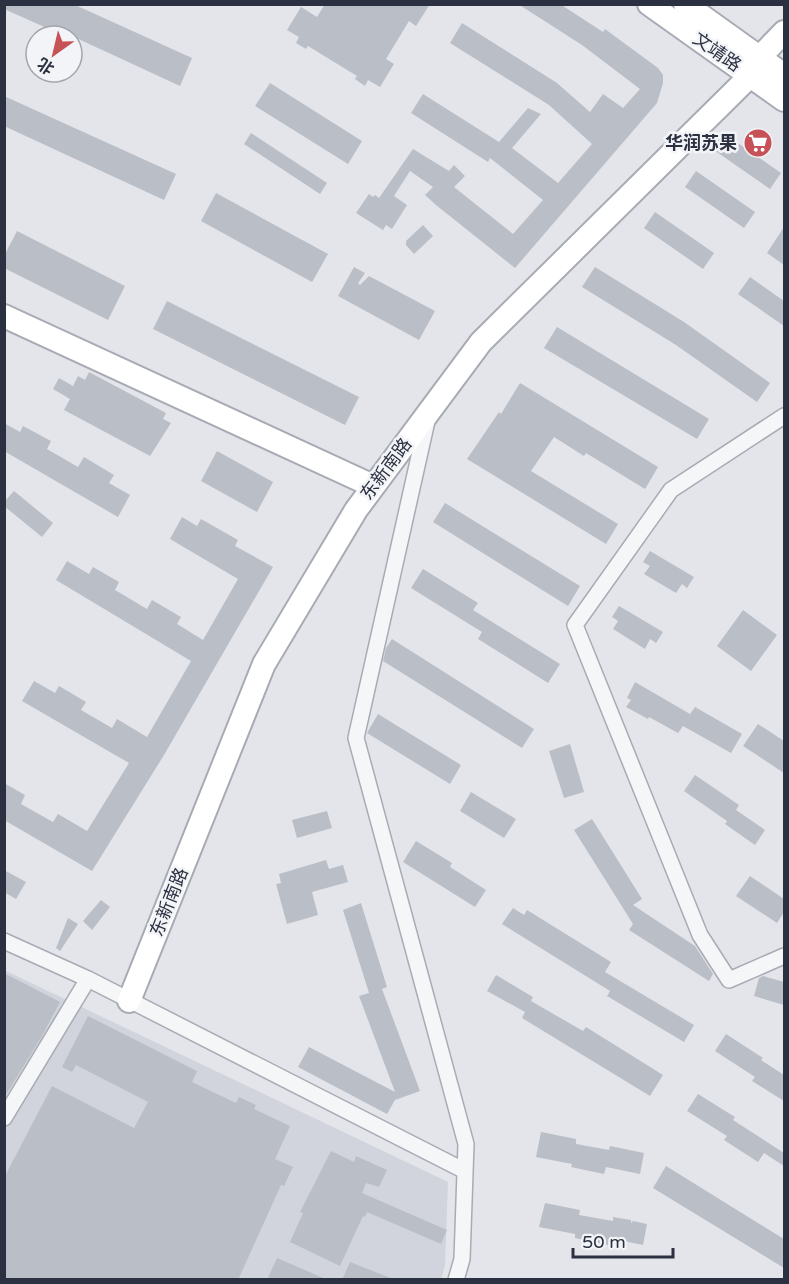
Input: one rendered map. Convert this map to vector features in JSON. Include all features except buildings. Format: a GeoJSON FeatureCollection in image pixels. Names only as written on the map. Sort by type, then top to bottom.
{"type":"FeatureCollection","features":[{"type":"Feature","properties":{"kind":"main road","name":"文靖路"},"geometry":{"type":"LineString","coordinates":[[649,4],[755,67],[784,75]]}},
{"type":"Feature","properties":{"kind":"main road","name":"文靖路"},"geometry":{"type":"LineString","coordinates":[[685,4],[755,67],[784,100]]}},
{"type":"Feature","properties":{"kind":"main road","name":"东新南路"},"geometry":{"type":"LineString","coordinates":[[129,1001],[264,664],[356,510],[481,342],[755,67],[784,32]]}},
{"type":"Feature","properties":{"kind":"main road"},"geometry":{"type":"LineString","coordinates":[[4,316],[373,486]]}},
{"type":"Feature","properties":{"kind":"street"},"geometry":{"type":"LineString","coordinates":[[428,413],[356,738],[466,1144],[462,1259],[456,1280]]}},
{"type":"Feature","properties":{"kind":"street"},"geometry":{"type":"LineString","coordinates":[[784,416],[671,490],[575,625],[700,935],[729,980],[784,956]]}},
{"type":"Feature","properties":{"kind":"street"},"geometry":{"type":"LineString","coordinates":[[4,941],[88,979],[465,1171]]}},
{"type":"Feature","properties":{"kind":"street"},"geometry":{"type":"LineString","coordinates":[[4,1119],[88,979]]}},
{"type":"Feature","properties":{"kind":"shaded area"},"geometry":{"type":"Polygon","coordinates":[[[4,970],[448,1182],[445,1266],[441,1279],[5,1279],[4,970]]]}},
{"type":"Feature","properties":{"kind":"place","name":"华润苏果"},"geometry":{"type":"Point","coordinates":[758,143]}}]}
